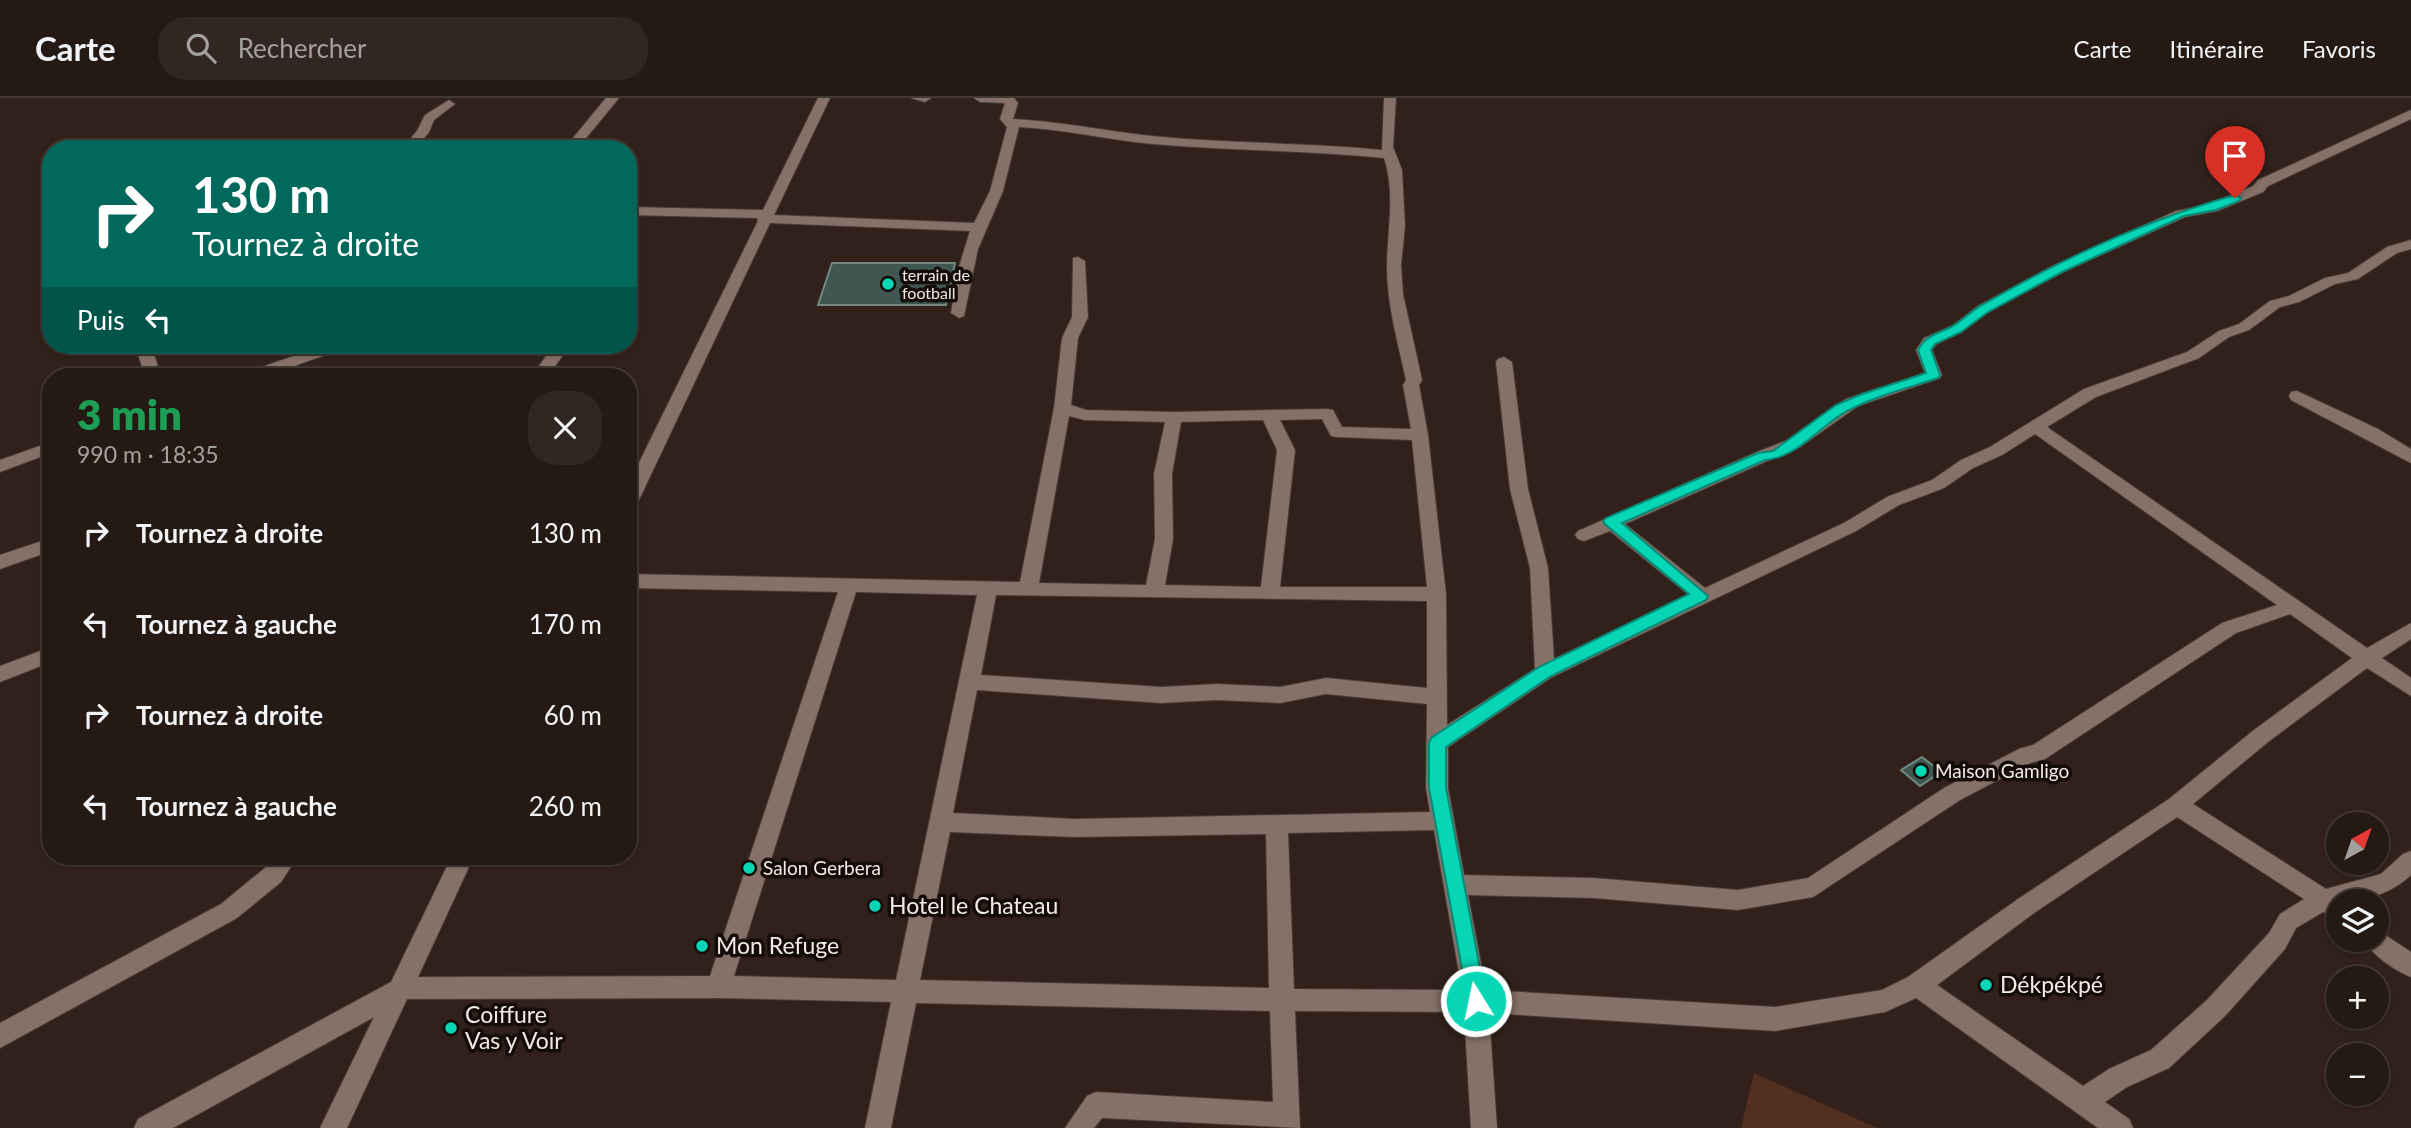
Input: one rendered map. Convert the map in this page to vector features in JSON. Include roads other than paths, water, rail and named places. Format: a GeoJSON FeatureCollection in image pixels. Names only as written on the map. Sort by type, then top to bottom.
{"type":"FeatureCollection","features":[{"type":"Feature","properties":{"kind":"street"},"geometry":{"type":"LineString","coordinates":[[578,140],[613,98]]}},
{"type":"Feature","properties":{"kind":"street"},"geometry":{"type":"LineString","coordinates":[[637,472],[821,104],[841,98]]}},
{"type":"Feature","properties":{"kind":"street"},"geometry":{"type":"LineString","coordinates":[[917,98],[925,98]]}},
{"type":"Feature","properties":{"kind":"street"},"geometry":{"type":"LineString","coordinates":[[980,98],[1009,100],[1012,103],[1006,119],[1013,123],[1058,125],[1150,140],[1316,148],[1391,155]]}},
{"type":"Feature","properties":{"kind":"street"},"geometry":{"type":"LineString","coordinates":[[1390,98],[1386,123],[1387,147],[1395,170],[1398,226],[1394,265],[1396,294],[1414,380],[1411,384],[1420,435],[1437,594],[1437,788],[1476,1001],[1484,1128]]}},
{"type":"Feature","properties":{"kind":"street"},"geometry":{"type":"LineString","coordinates":[[416,140],[429,118],[449,104]]}},
{"type":"Feature","properties":{"kind":"street"},"geometry":{"type":"LineString","coordinates":[[1584,535],[1763,456],[1776,455],[1841,408],[1934,375],[1924,350],[1930,341],[1957,329],[1983,309],[2058,269],[2181,214],[2212,208],[2258,189],[2274,178],[2411,114]]}},
{"type":"Feature","properties":{"kind":"street"},"geometry":{"type":"LineString","coordinates":[[959,313],[960,294],[969,264],[968,256],[1003,172],[1013,123]]}},
{"type":"Feature","properties":{"kind":"street"},"geometry":{"type":"LineString","coordinates":[[637,214],[978,227]]}},
{"type":"Feature","properties":{"kind":"street"},"geometry":{"type":"LineString","coordinates":[[1437,743],[1545,671],[1850,527],[1893,501],[1938,484],[1967,464],[1996,451],[2090,393],[2193,355],[2224,334],[2245,327],[2274,304],[2353,276],[2392,250],[2411,244]]}},
{"type":"Feature","properties":{"kind":"street"},"geometry":{"type":"LineString","coordinates":[[1027,590],[1062,408],[1070,338],[1080,317],[1078,261]]}},
{"type":"Feature","properties":{"kind":"street"},"geometry":{"type":"LineString","coordinates":[[274,368],[313,354]]}},
{"type":"Feature","properties":{"kind":"street"},"geometry":{"type":"LineString","coordinates":[[546,368],[553,354]]}},
{"type":"Feature","properties":{"kind":"street"},"geometry":{"type":"LineString","coordinates":[[1504,362],[1519,489],[1539,568],[1545,671]]}},
{"type":"Feature","properties":{"kind":"street"},"geometry":{"type":"LineString","coordinates":[[2297,396],[2372,433],[2411,457]]}},
{"type":"Feature","properties":{"kind":"street"},"geometry":{"type":"LineString","coordinates":[[1062,408],[1085,415],[1270,417],[1327,414],[1337,432],[1420,435]]}},
{"type":"Feature","properties":{"kind":"street"},"geometry":{"type":"LineString","coordinates":[[1154,592],[1164,539],[1163,474],[1174,417]]}},
{"type":"Feature","properties":{"kind":"street"},"geometry":{"type":"LineString","coordinates":[[1270,417],[1286,450],[1270,594]]}},
{"type":"Feature","properties":{"kind":"street"},"geometry":{"type":"LineString","coordinates":[[2034,426],[2146,500],[2291,607],[2411,688]]}},
{"type":"Feature","properties":{"kind":"street"},"geometry":{"type":"LineString","coordinates":[[0,466],[42,450]]}},
{"type":"Feature","properties":{"kind":"street"},"geometry":{"type":"LineString","coordinates":[[1611,522],[1700,596]]}},
{"type":"Feature","properties":{"kind":"street"},"geometry":{"type":"LineString","coordinates":[[0,562],[42,547]]}},
{"type":"Feature","properties":{"kind":"street"},"geometry":{"type":"LineString","coordinates":[[637,581],[1270,594],[1437,594]]}},
{"type":"Feature","properties":{"kind":"street"},"geometry":{"type":"LineString","coordinates":[[718,987],[849,586]]}},
{"type":"Feature","properties":{"kind":"street"},"geometry":{"type":"LineString","coordinates":[[878,1128],[988,589]]}},
{"type":"Feature","properties":{"kind":"street"},"geometry":{"type":"LineString","coordinates":[[1455,885],[1594,888],[1738,900],[1813,887],[1952,794],[2026,755],[2038,753],[2229,628],[2291,607]]}},
{"type":"Feature","properties":{"kind":"street"},"geometry":{"type":"LineString","coordinates":[[147,1128],[402,988],[718,987],[1283,1000],[1476,1001],[1776,1018],[1885,1001],[1917,985],[2026,906],[2177,805],[2261,736],[2366,659],[2411,630]]}},
{"type":"Feature","properties":{"kind":"street"},"geometry":{"type":"LineString","coordinates":[[0,674],[42,658]]}},
{"type":"Feature","properties":{"kind":"street"},"geometry":{"type":"LineString","coordinates":[[971,682],[1161,695],[1217,692],[1280,695],[1326,686],[1437,698]]}},
{"type":"Feature","properties":{"kind":"street"},"geometry":{"type":"LineString","coordinates":[[2177,805],[2326,900]]}},
{"type":"Feature","properties":{"kind":"street"},"geometry":{"type":"LineString","coordinates":[[941,822],[1075,828],[1444,821]]}},
{"type":"Feature","properties":{"kind":"street"},"geometry":{"type":"LineString","coordinates":[[1078,1128],[1096,1105],[1286,1122],[1277,902],[1277,824]]}},
{"type":"Feature","properties":{"kind":"street"},"geometry":{"type":"LineString","coordinates":[[2370,889],[2388,882],[2411,861]]}},
{"type":"Feature","properties":{"kind":"street"},"geometry":{"type":"LineString","coordinates":[[0,1035],[229,911],[273,875],[280,865]]}},
{"type":"Feature","properties":{"kind":"street"},"geometry":{"type":"LineString","coordinates":[[333,1128],[459,865]]}},
{"type":"Feature","properties":{"kind":"street"},"geometry":{"type":"LineString","coordinates":[[2083,1101],[2118,1077],[2160,1059],[2216,1008],[2277,941],[2288,921],[2326,906]]}},
{"type":"Feature","properties":{"kind":"street"},"geometry":{"type":"LineString","coordinates":[[2389,949],[2411,966]]}},
{"type":"Feature","properties":{"kind":"street"},"geometry":{"type":"LineString","coordinates":[[1917,985],[2120,1128]]}},
{"type":"Feature","properties":{"kind":"place","name":"terrain de football"},"geometry":{"type":"Point","coordinates":[888,284]}},
{"type":"Feature","properties":{"kind":"place","name":"Maison Gamligo"},"geometry":{"type":"Point","coordinates":[1921,771]}},
{"type":"Feature","properties":{"kind":"place","name":"Salon Gerbera"},"geometry":{"type":"Point","coordinates":[749,868]}},
{"type":"Feature","properties":{"kind":"place","name":"Hotel le Chateau"},"geometry":{"type":"Point","coordinates":[875,906]}},
{"type":"Feature","properties":{"kind":"place","name":"Mon Refuge"},"geometry":{"type":"Point","coordinates":[702,946]}},
{"type":"Feature","properties":{"kind":"place","name":"Dékpékpé"},"geometry":{"type":"Point","coordinates":[1986,985]}},
{"type":"Feature","properties":{"kind":"place","name":"Coiffure Vas y Voir"},"geometry":{"type":"Point","coordinates":[451,1028]}}]}
